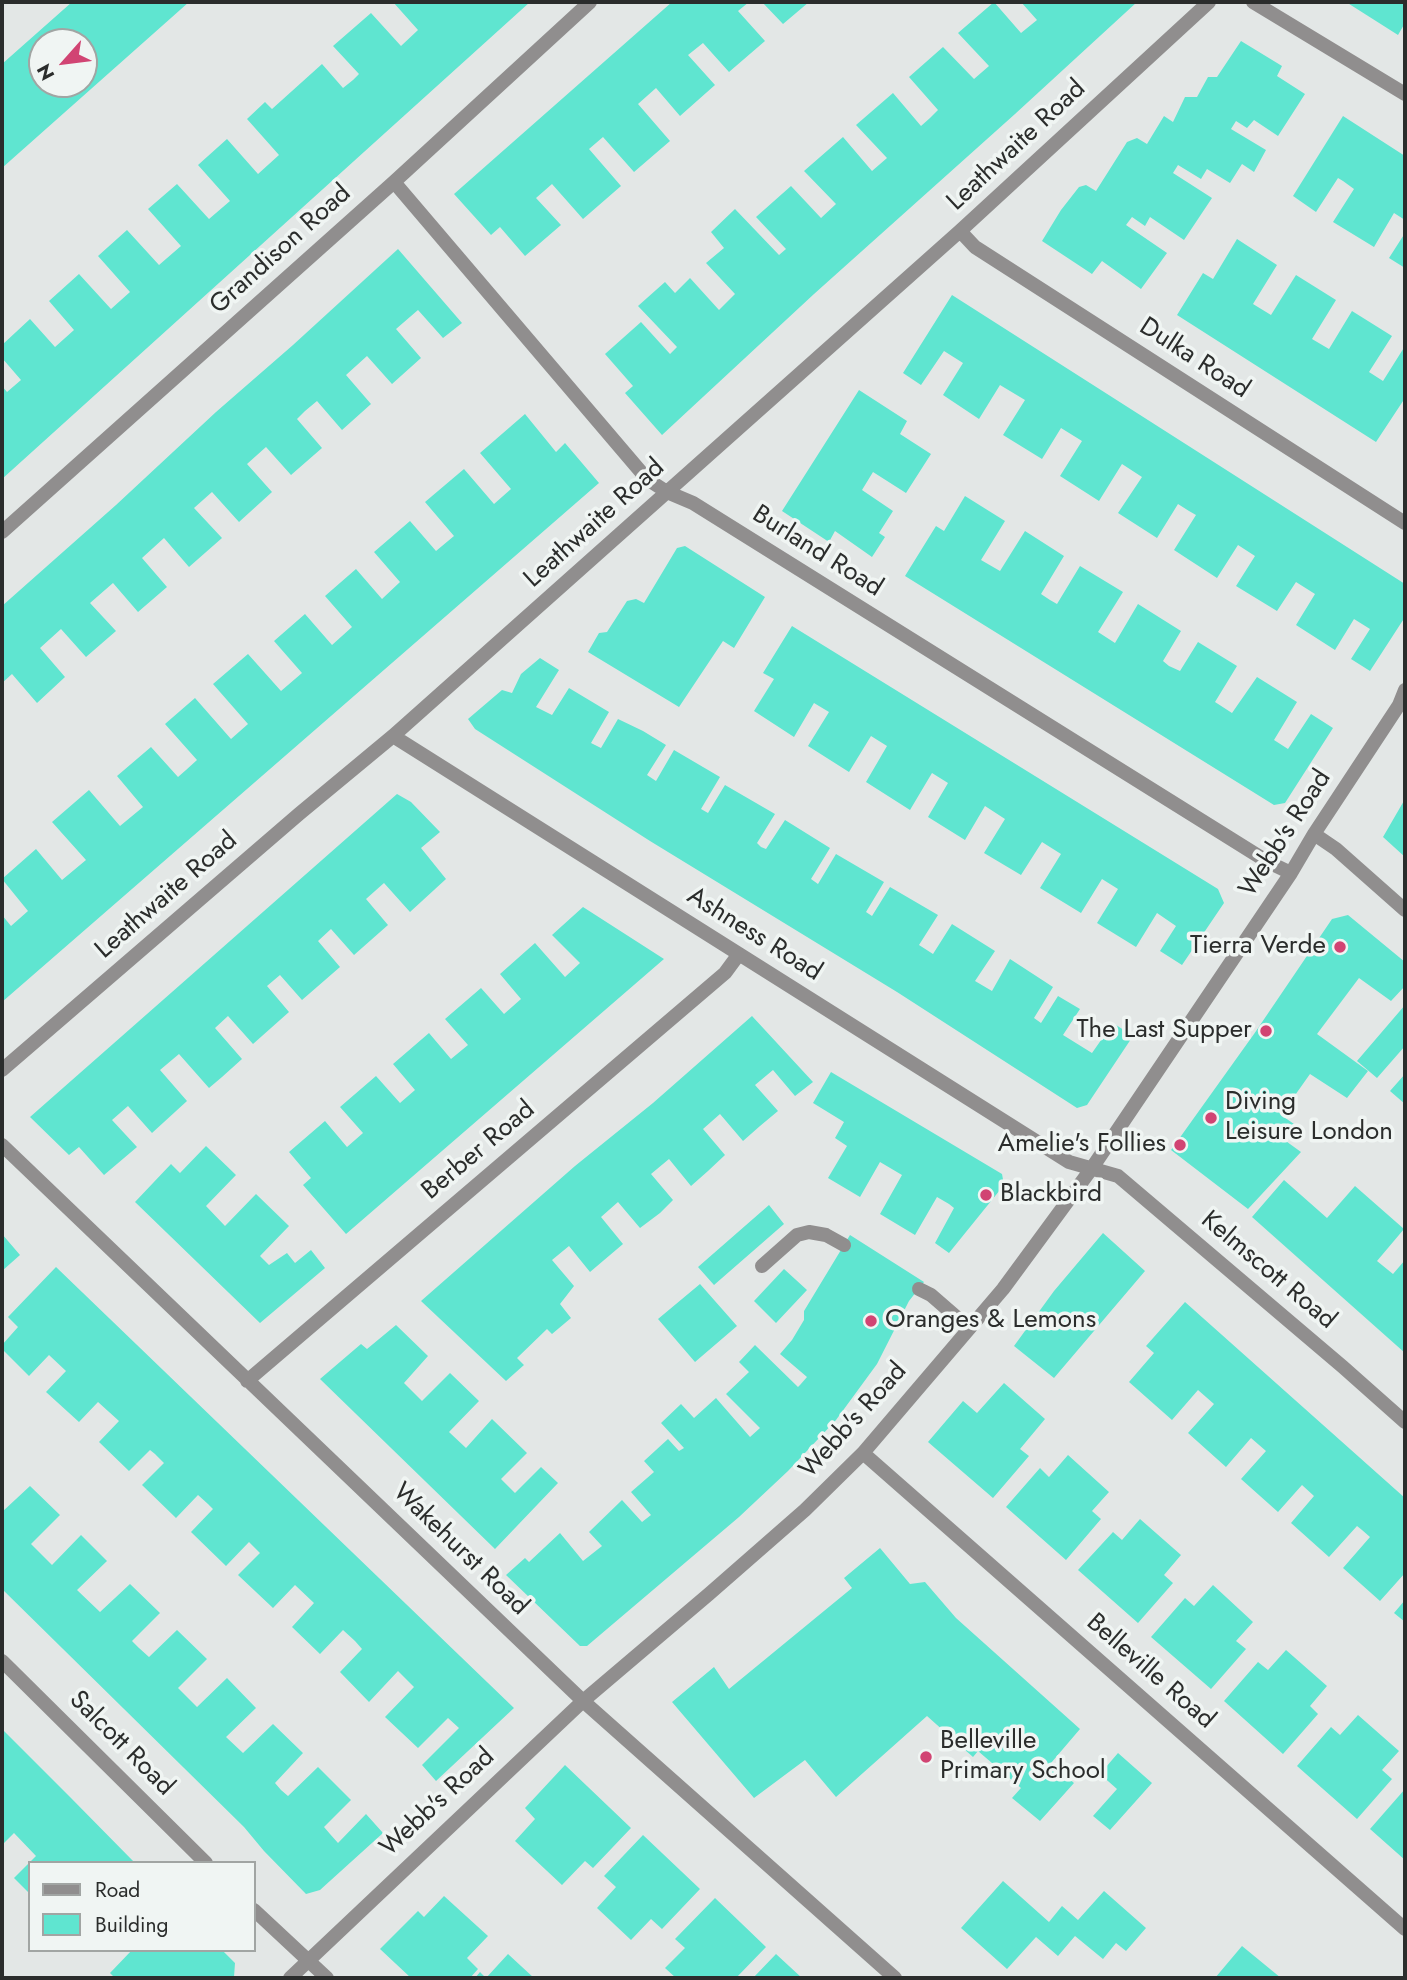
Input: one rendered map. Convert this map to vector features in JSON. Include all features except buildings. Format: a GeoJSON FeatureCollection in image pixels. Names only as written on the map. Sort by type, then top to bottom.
{"type":"FeatureCollection","features":[{"type":"Feature","properties":{"kind":"street","name":"Grandison Road"},"geometry":{"type":"LineString","coordinates":[[2,532],[394,182],[590,2]]}},
{"type":"Feature","properties":{"kind":"street","name":"Leathwaite Road"},"geometry":{"type":"LineString","coordinates":[[2,1070],[393,736],[960,232],[1209,2]]}},
{"type":"Feature","properties":{"kind":"street"},"geometry":{"type":"LineString","coordinates":[[1253,2],[1405,94]]}},
{"type":"Feature","properties":{"kind":"street","name":"Burland Road"},"geometry":{"type":"LineString","coordinates":[[394,182],[647,479],[667,492],[693,503],[1268,862],[1291,873]]}},
{"type":"Feature","properties":{"kind":"street","name":"Dulka Road"},"geometry":{"type":"LineString","coordinates":[[960,232],[975,247],[1405,523]]}},
{"type":"Feature","properties":{"kind":"street","name":"Webb's Road"},"geometry":{"type":"LineString","coordinates":[[290,1978],[583,1701],[786,1527],[863,1453],[1003,1289],[1092,1168],[1291,873],[1399,705],[1405,690]]}},
{"type":"Feature","properties":{"kind":"street","name":"Ashness Road"},"geometry":{"type":"LineString","coordinates":[[393,736],[1069,1162],[1092,1168]]}},
{"type":"Feature","properties":{"kind":"street"},"geometry":{"type":"LineString","coordinates":[[1314,834],[1336,849],[1405,910]]}},
{"type":"Feature","properties":{"kind":"street","name":"Berber Road"},"geometry":{"type":"LineString","coordinates":[[247,1381],[725,973],[739,954]]}},
{"type":"Feature","properties":{"kind":"street","name":"Wakehurst Road"},"geometry":{"type":"LineString","coordinates":[[2,1145],[583,1701],[895,1978]]}},
{"type":"Feature","properties":{"kind":"street","name":"Kelmscott Road"},"geometry":{"type":"LineString","coordinates":[[1092,1168],[1118,1176],[1405,1422]]}},
{"type":"Feature","properties":{"kind":"street"},"geometry":{"type":"LineString","coordinates":[[762,1266],[797,1235],[810,1232],[844,1245]]}},
{"type":"Feature","properties":{"kind":"street"},"geometry":{"type":"LineString","coordinates":[[919,1289],[969,1328]]}},
{"type":"Feature","properties":{"kind":"street","name":"Belleville Road"},"geometry":{"type":"LineString","coordinates":[[863,1453],[1405,1929]]}},
{"type":"Feature","properties":{"kind":"street","name":"Salcott Road"},"geometry":{"type":"LineString","coordinates":[[2,1661],[204,1861]]}},
{"type":"Feature","properties":{"kind":"street"},"geometry":{"type":"LineString","coordinates":[[256,1912],[327,1978]]}},
{"type":"Feature","properties":{"kind":"place","name":"Tierra Verde"},"geometry":{"type":"Point","coordinates":[1340,947]}},
{"type":"Feature","properties":{"kind":"place","name":"The Last Supper"},"geometry":{"type":"Point","coordinates":[1266,1031]}},
{"type":"Feature","properties":{"kind":"place","name":"Diving Leisure London"},"geometry":{"type":"Point","coordinates":[1211,1118]}},
{"type":"Feature","properties":{"kind":"place","name":"Amelie's Follies"},"geometry":{"type":"Point","coordinates":[1180,1145]}},
{"type":"Feature","properties":{"kind":"place","name":"Blackbird"},"geometry":{"type":"Point","coordinates":[986,1195]}},
{"type":"Feature","properties":{"kind":"place","name":"Oranges & Lemons"},"geometry":{"type":"Point","coordinates":[871,1321]}},
{"type":"Feature","properties":{"kind":"place","name":"Belleville Primary School"},"geometry":{"type":"Point","coordinates":[926,1757]}}]}
